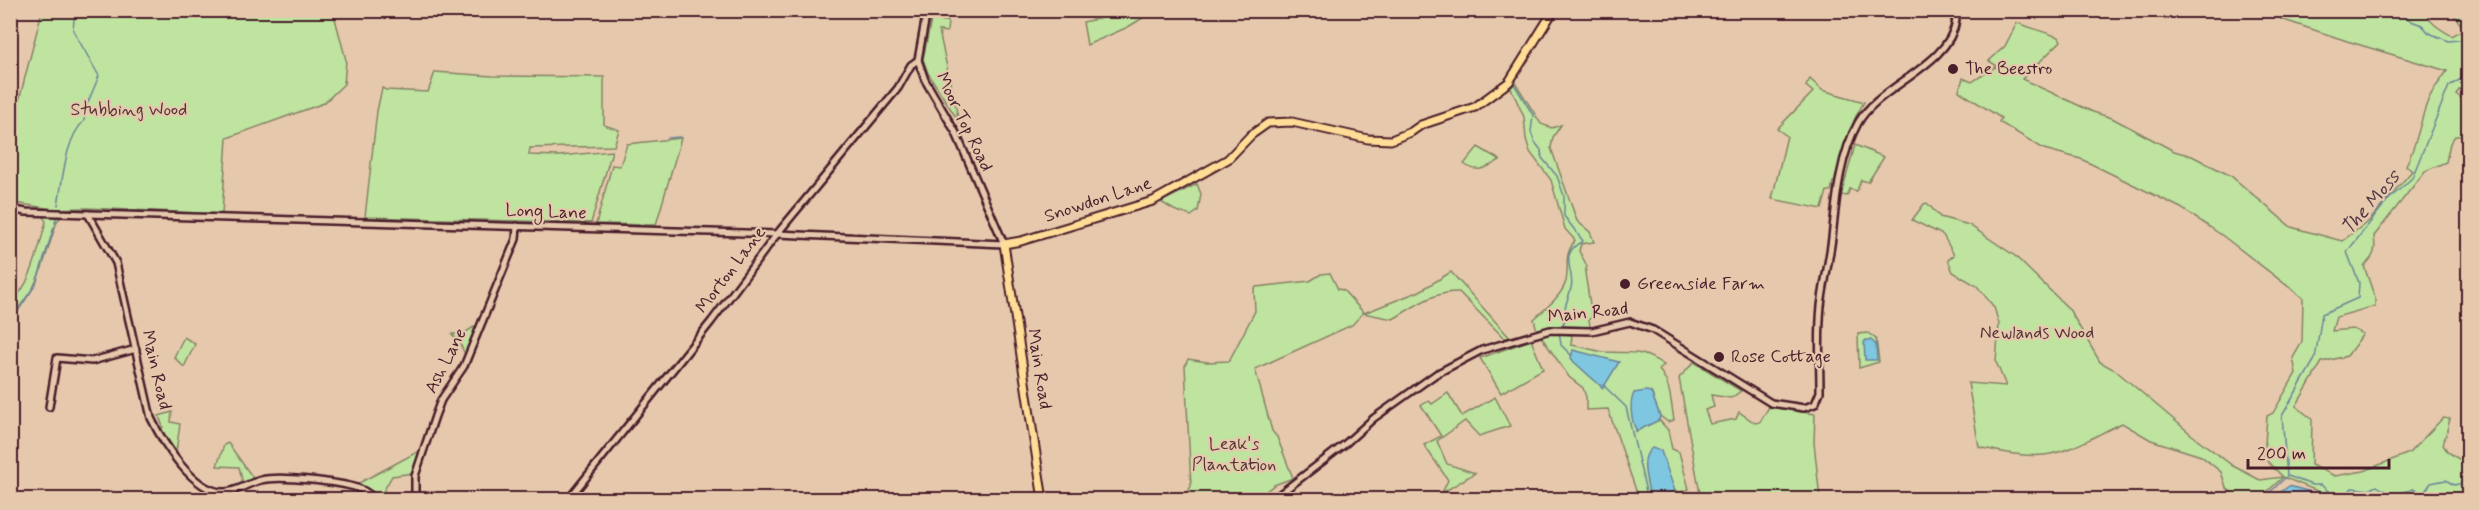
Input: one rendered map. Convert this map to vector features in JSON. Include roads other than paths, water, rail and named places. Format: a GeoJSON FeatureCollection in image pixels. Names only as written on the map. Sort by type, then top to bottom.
{"type":"FeatureCollection","features":[{"type":"Feature","properties":{"kind":"main road","name":"Snowdon Lane"},"geometry":{"type":"LineString","coordinates":[[1004,244],[1153,201],[1228,159],[1251,135],[1268,123],[1292,122],[1368,139],[1391,140],[1421,125],[1475,107],[1509,82],[1554,10]]}},
{"type":"Feature","properties":{"kind":"main road","name":"Main Road"},"geometry":{"type":"LineString","coordinates":[[1004,244],[1043,500]]}},
{"type":"Feature","properties":{"kind":"street","name":"Moor Top Road"},"geometry":{"type":"LineString","coordinates":[[927,10],[918,60],[925,80],[956,133],[1004,244]]}},
{"type":"Feature","properties":{"kind":"street","name":"Main Road"},"geometry":{"type":"LineString","coordinates":[[1272,500],[1345,444],[1374,418],[1436,374],[1482,350],[1559,330],[1592,331],[1625,322],[1634,322],[1653,330],[1770,403],[1804,408],[1815,404],[1820,392],[1821,306],[1839,184],[1851,142],[1864,113],[1930,60],[1949,40],[1956,20],[1948,10]]}},
{"type":"Feature","properties":{"kind":"street","name":"Morton Lane"},"geometry":{"type":"LineString","coordinates":[[568,500],[711,322],[777,234],[898,88],[911,65],[918,60]]}},
{"type":"Feature","properties":{"kind":"street","name":"Long Lane"},"geometry":{"type":"LineString","coordinates":[[10,209],[26,212],[777,234],[1004,244]]}},
{"type":"Feature","properties":{"kind":"street","name":"Main Road"},"geometry":{"type":"LineString","coordinates":[[88,214],[116,263],[151,418],[180,463],[198,483],[222,492],[268,479],[304,481],[357,488],[377,500]]}},
{"type":"Feature","properties":{"kind":"street","name":"Ash Lane"},"geometry":{"type":"LineString","coordinates":[[415,500],[415,476],[435,416],[441,400],[464,366],[516,239],[517,226]]}},
{"type":"Feature","properties":{"kind":"street","name":"Ash Lane"},"geometry":{"type":"LineString","coordinates":[[516,239],[530,226]]}},
{"type":"Feature","properties":{"kind":"street"},"geometry":{"type":"LineString","coordinates":[[49,407],[57,357],[92,361],[136,349]]}},
{"type":"Feature","properties":{"kind":"water"},"geometry":{"type":"Polygon","coordinates":[[[1871,340],[1876,345],[1877,360],[1865,360],[1864,342],[1871,340]]]}},
{"type":"Feature","properties":{"kind":"water"},"geometry":{"type":"Polygon","coordinates":[[[1573,350],[1619,362],[1603,388],[1574,362],[1571,358],[1573,350]]]}},
{"type":"Feature","properties":{"kind":"water"},"geometry":{"type":"Polygon","coordinates":[[[1651,392],[1660,416],[1659,420],[1637,431],[1631,412],[1632,397],[1634,393],[1651,392]]]}},
{"type":"Feature","properties":{"kind":"water"},"geometry":{"type":"Polygon","coordinates":[[[1652,448],[1661,451],[1675,491],[1656,499],[1650,498],[1645,471],[1646,458],[1652,448]]]}},
{"type":"Feature","properties":{"kind":"water"},"geometry":{"type":"Polygon","coordinates":[[[2289,486],[2311,492],[2313,497],[2309,499],[2271,499],[2289,486]]]}},
{"type":"Feature","properties":{"kind":"waterway"},"geometry":{"type":"LineString","coordinates":[[58,205],[69,149],[84,121],[86,107],[99,76],[73,30],[75,10]]}},
{"type":"Feature","properties":{"kind":"waterway"},"geometry":{"type":"LineString","coordinates":[[2412,10],[2405,16],[2422,25],[2429,33],[2449,41],[2468,39]]}},
{"type":"Feature","properties":{"kind":"waterway","name":"The Moss"},"geometry":{"type":"LineString","coordinates":[[2262,500],[2287,476],[2282,416],[2315,359],[2322,314],[2358,298],[2359,283],[2347,252],[2386,202],[2412,178],[2449,86],[2468,75]]}},
{"type":"Feature","properties":{"kind":"waterway"},"geometry":{"type":"LineString","coordinates":[[1514,84],[1533,115],[1531,132],[1534,141],[1541,150],[1542,158],[1557,176],[1564,196],[1564,216],[1583,241],[1570,252],[1572,282],[1565,306],[1565,321],[1560,327]]}},
{"type":"Feature","properties":{"kind":"waterway"},"geometry":{"type":"LineString","coordinates":[[668,138],[680,137]]}},
{"type":"Feature","properties":{"kind":"waterway"},"geometry":{"type":"LineString","coordinates":[[55,223],[56,218]]}},
{"type":"Feature","properties":{"kind":"waterway"},"geometry":{"type":"LineString","coordinates":[[10,323],[36,284],[54,227]]}},
{"type":"Feature","properties":{"kind":"waterway"},"geometry":{"type":"LineString","coordinates":[[1559,331],[1561,345],[1571,355]]}},
{"type":"Feature","properties":{"kind":"waterway"},"geometry":{"type":"LineString","coordinates":[[1603,385],[1626,407],[1648,500]]}},
{"type":"Feature","properties":{"kind":"waterway"},"geometry":{"type":"LineString","coordinates":[[2288,476],[2312,485],[2321,485],[2333,495],[2344,497],[2352,488],[2369,490],[2377,486],[2395,493],[2413,489],[2423,494],[2431,483],[2446,480],[2454,485],[2463,483],[2468,485]]}},
{"type":"Feature","properties":{"kind":"place","name":"The Beestro"},"geometry":{"type":"Point","coordinates":[1953,69]}},
{"type":"Feature","properties":{"kind":"place","name":"Greenside Farm"},"geometry":{"type":"Point","coordinates":[1625,284]}},
{"type":"Feature","properties":{"kind":"place","name":"Rose Cottage"},"geometry":{"type":"Point","coordinates":[1719,357]}},
{"type":"Feature","properties":{"kind":"park label","name":"Stubbing Wood"},"geometry":{"type":"Point","coordinates":[129,110]}},
{"type":"Feature","properties":{"kind":"park label","name":"Newlands Wood"},"geometry":{"type":"Point","coordinates":[2037,333]}},
{"type":"Feature","properties":{"kind":"park label","name":"Leak's Plantation"},"geometry":{"type":"Point","coordinates":[1234,454]}}]}
